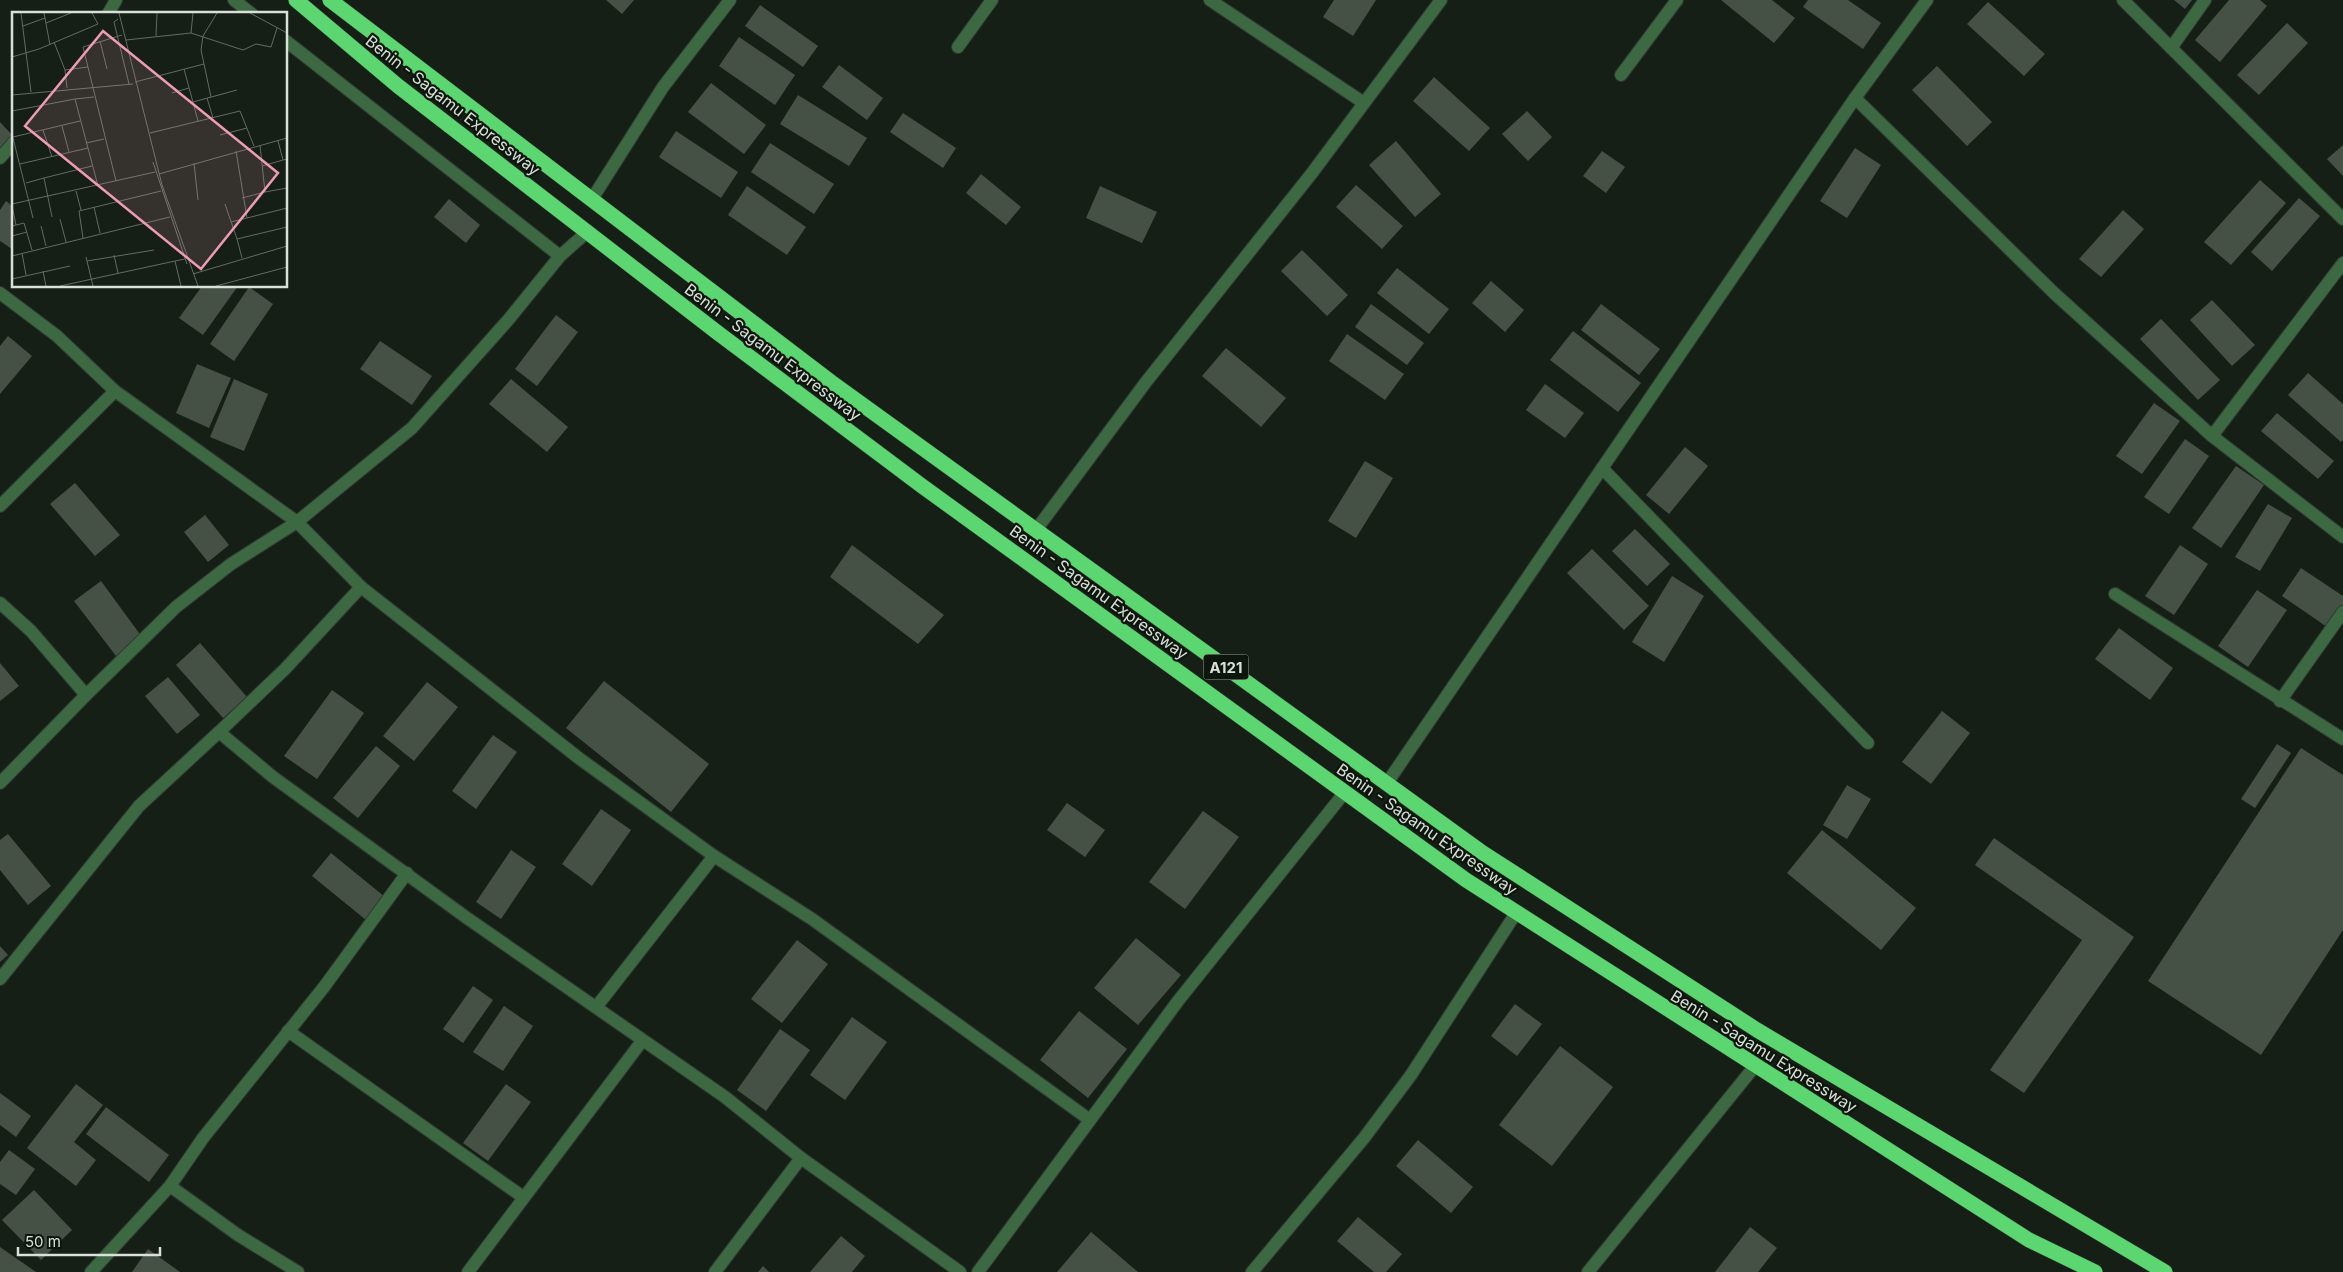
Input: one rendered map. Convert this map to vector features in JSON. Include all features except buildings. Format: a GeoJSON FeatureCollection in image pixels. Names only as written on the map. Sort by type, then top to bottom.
{"type":"FeatureCollection","features":[{"type":"Feature","properties":{"kind":"highway","name":"Benin - Sagamu Expressway"},"geometry":{"type":"LineString","coordinates":[[296,0],[398,86],[718,333],[922,486],[1466,880],[2029,1240],[2095,1272]]}},
{"type":"Feature","properties":{"kind":"highway","name":"A121"},"geometry":{"type":"LineString","coordinates":[[330,0],[831,382],[1483,853],[1757,1030],[2165,1272]]}},
{"type":"Feature","properties":{"kind":"street"},"geometry":{"type":"LineString","coordinates":[[109,12],[116,0]]}},
{"type":"Feature","properties":{"kind":"street"},"geometry":{"type":"LineString","coordinates":[[234,0],[249,12]]}},
{"type":"Feature","properties":{"kind":"street"},"geometry":{"type":"LineString","coordinates":[[592,199],[664,87],[730,0]]}},
{"type":"Feature","properties":{"kind":"street"},"geometry":{"type":"LineString","coordinates":[[958,46],[992,0]]}},
{"type":"Feature","properties":{"kind":"street"},"geometry":{"type":"LineString","coordinates":[[1210,0],[1364,103]]}},
{"type":"Feature","properties":{"kind":"street"},"geometry":{"type":"LineString","coordinates":[[1036,530],[1146,382],[1312,173],[1440,0]]}},
{"type":"Feature","properties":{"kind":"street"},"geometry":{"type":"LineString","coordinates":[[1621,75],[1677,0]]}},
{"type":"Feature","properties":{"kind":"street"},"geometry":{"type":"LineString","coordinates":[[1387,783],[1855,98],[1927,0]]}},
{"type":"Feature","properties":{"kind":"street"},"geometry":{"type":"LineString","coordinates":[[2123,0],[2343,218]]}},
{"type":"Feature","properties":{"kind":"street"},"geometry":{"type":"LineString","coordinates":[[2171,48],[2205,0]]}},
{"type":"Feature","properties":{"kind":"street"},"geometry":{"type":"LineString","coordinates":[[288,43],[560,256]]}},
{"type":"Feature","properties":{"kind":"street"},"geometry":{"type":"LineString","coordinates":[[1855,98],[2054,293],[2212,436],[2343,537]]}},
{"type":"Feature","properties":{"kind":"street"},"geometry":{"type":"LineString","coordinates":[[0,158],[12,144]]}},
{"type":"Feature","properties":{"kind":"street"},"geometry":{"type":"LineString","coordinates":[[0,783],[86,695],[176,608],[231,564],[298,522],[412,428],[498,333],[560,256],[587,232]]}},
{"type":"Feature","properties":{"kind":"street"},"geometry":{"type":"LineString","coordinates":[[2212,436],[2343,263]]}},
{"type":"Feature","properties":{"kind":"street"},"geometry":{"type":"LineString","coordinates":[[0,293],[22,308],[56,336],[115,391],[298,522],[361,587],[580,759],[714,856],[812,919],[1090,1120]]}},
{"type":"Feature","properties":{"kind":"street"},"geometry":{"type":"LineString","coordinates":[[0,506],[115,391]]}},
{"type":"Feature","properties":{"kind":"street"},"geometry":{"type":"LineString","coordinates":[[1602,468],[1868,743]]}},
{"type":"Feature","properties":{"kind":"street"},"geometry":{"type":"LineString","coordinates":[[0,979],[139,806],[285,669],[361,587]]}},
{"type":"Feature","properties":{"kind":"street"},"geometry":{"type":"LineString","coordinates":[[2115,594],[2280,701],[2343,739]]}},
{"type":"Feature","properties":{"kind":"street"},"geometry":{"type":"LineString","coordinates":[[0,603],[31,631],[86,695]]}},
{"type":"Feature","properties":{"kind":"street"},"geometry":{"type":"LineString","coordinates":[[2280,701],[2343,612]]}},
{"type":"Feature","properties":{"kind":"street"},"geometry":{"type":"LineString","coordinates":[[219,732],[273,777],[467,918],[597,1006],[642,1041],[725,1097],[801,1158],[960,1272]]}},
{"type":"Feature","properties":{"kind":"street"},"geometry":{"type":"LineString","coordinates":[[978,1272],[1178,1001],[1344,792]]}},
{"type":"Feature","properties":{"kind":"street"},"geometry":{"type":"LineString","coordinates":[[597,1006],[714,856]]}},
{"type":"Feature","properties":{"kind":"street"},"geometry":{"type":"LineString","coordinates":[[91,1272],[170,1186],[203,1138],[324,987],[407,873]]}},
{"type":"Feature","properties":{"kind":"street"},"geometry":{"type":"LineString","coordinates":[[1252,1272],[1364,1138],[1411,1075],[1516,913]]}},
{"type":"Feature","properties":{"kind":"street"},"geometry":{"type":"LineString","coordinates":[[288,1031],[523,1197]]}},
{"type":"Feature","properties":{"kind":"street"},"geometry":{"type":"LineString","coordinates":[[468,1272],[642,1041]]}},
{"type":"Feature","properties":{"kind":"street"},"geometry":{"type":"LineString","coordinates":[[1588,1272],[1755,1066]]}},
{"type":"Feature","properties":{"kind":"street"},"geometry":{"type":"LineString","coordinates":[[715,1272],[801,1158]]}},
{"type":"Feature","properties":{"kind":"street"},"geometry":{"type":"LineString","coordinates":[[170,1186],[238,1235],[298,1272]]}}]}
